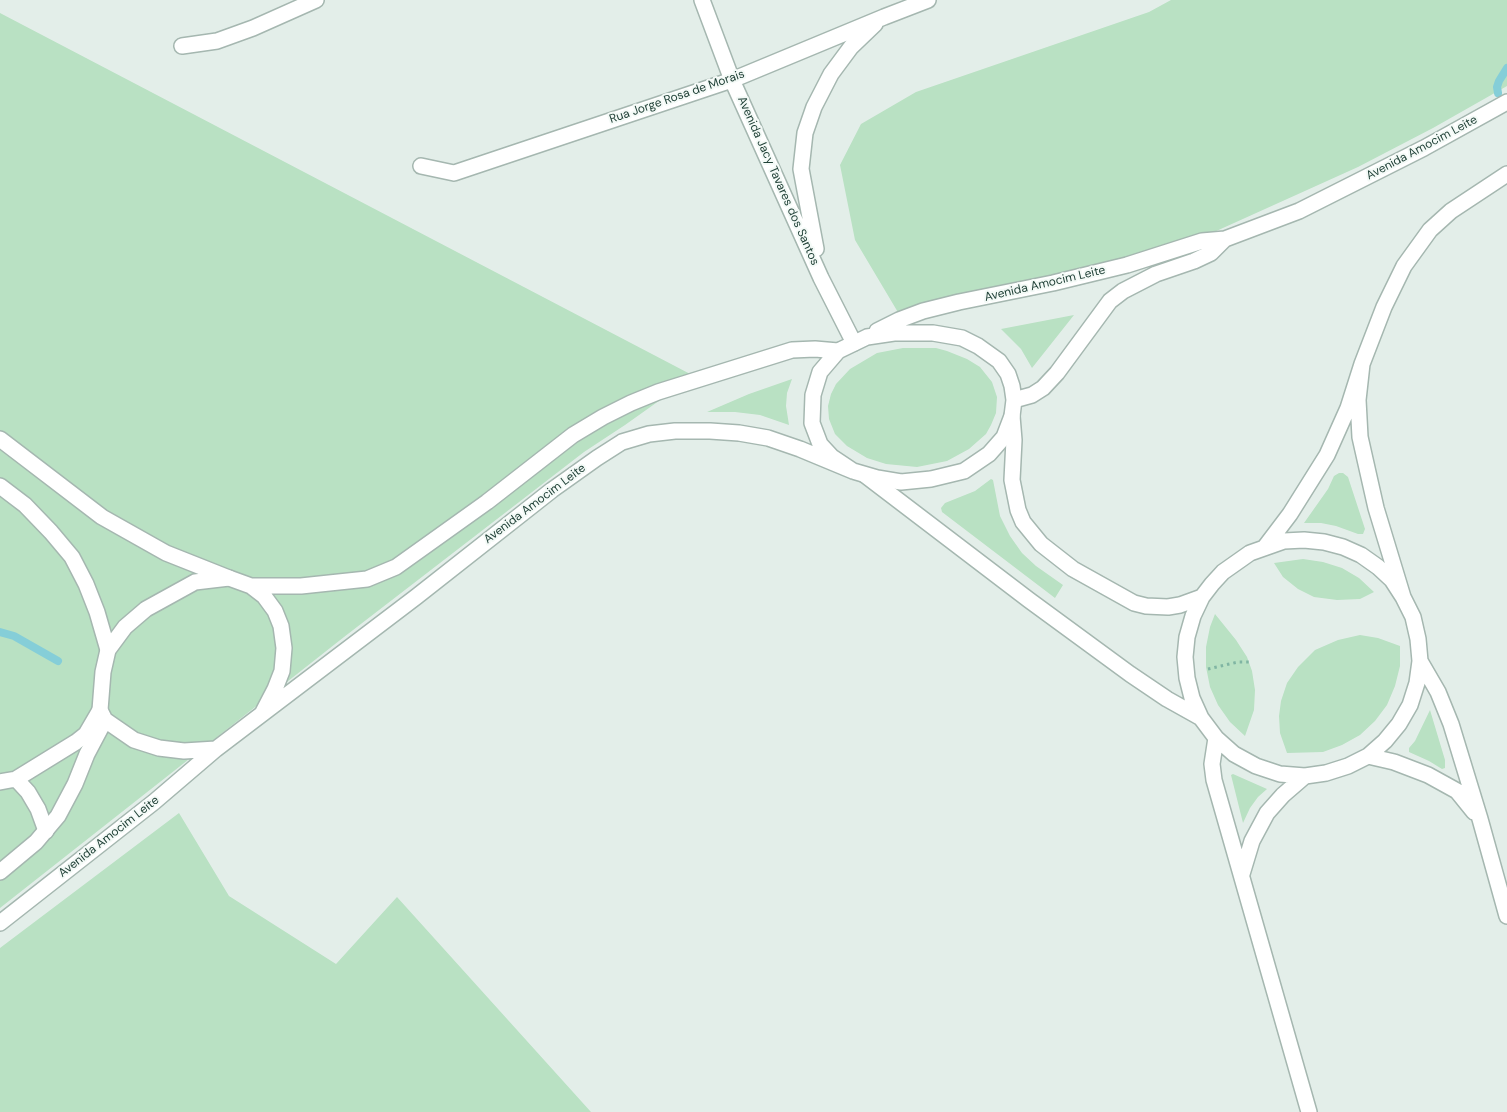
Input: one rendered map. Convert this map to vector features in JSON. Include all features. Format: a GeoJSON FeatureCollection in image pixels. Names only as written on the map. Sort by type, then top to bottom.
{"type":"FeatureCollection","features":[{"type":"Feature","properties":{"kind":"street"},"geometry":{"type":"LineString","coordinates":[[182,46],[217,41],[253,28],[316,0]]}},
{"type":"Feature","properties":{"kind":"street","name":"Avenida Jacy Tavares dos Santos"},"geometry":{"type":"LineString","coordinates":[[702,0],[732,80],[822,278],[861,340]]}},
{"type":"Feature","properties":{"kind":"street","name":"Rua Jorge Rosa de Morais"},"geometry":{"type":"LineString","coordinates":[[421,166],[454,173],[732,80],[884,16],[928,0]]}},
{"type":"Feature","properties":{"kind":"street","name":"Avenida Jacy Tavares dos Santos"},"geometry":{"type":"LineString","coordinates":[[822,278],[801,169],[804,134],[814,107],[831,74],[851,47],[884,16]]}},
{"type":"Feature","properties":{"kind":"street","name":"Avenida Amocim Leite"},"geometry":{"type":"LineString","coordinates":[[859,473],[832,457],[820,444],[812,423],[813,395],[820,372],[838,351],[888,325],[922,311],[1010,293],[1127,265],[1202,242],[1225,239],[1308,207],[1424,148],[1507,102]]}},
{"type":"Feature","properties":{"kind":"street"},"geometry":{"type":"LineString","coordinates":[[1265,547],[1290,514],[1327,455],[1348,408],[1362,364],[1384,307],[1404,266],[1430,230],[1451,211],[1507,174]]}},
{"type":"Feature","properties":{"kind":"street","name":"Avenida Amocim Leite"},"geometry":{"type":"LineString","coordinates":[[1014,400],[1032,395],[1043,388],[1057,374],[1110,301],[1123,291],[1156,274],[1211,253],[1225,239]]}},
{"type":"Feature","properties":{"kind":"street","name":"Avenida Amocim Leite"},"geometry":{"type":"LineString","coordinates":[[0,923],[154,802],[216,748],[416,597],[552,490],[622,442],[649,434],[675,431],[739,433],[768,438],[859,473],[901,482],[931,479],[964,471],[989,454],[1004,437],[1012,416],[1014,400],[1012,386],[1008,374],[999,361],[978,346],[962,338],[933,332],[894,333],[861,340]]}},
{"type":"Feature","properties":{"kind":"street","name":"Avenida Amocim Leite"},"geometry":{"type":"LineString","coordinates":[[251,586],[301,586],[367,579],[396,567],[487,502],[573,435],[603,417],[658,392],[792,350],[815,348],[838,351]]}},
{"type":"Feature","properties":{"kind":"street"},"geometry":{"type":"LineString","coordinates":[[1362,364],[1358,400],[1360,437],[1376,508],[1403,597]]}},
{"type":"Feature","properties":{"kind":"street"},"geometry":{"type":"LineString","coordinates":[[1012,416],[1014,440],[1012,480],[1018,510],[1022,522],[1041,544],[1073,569],[1134,603],[1146,606],[1168,607],[1202,597]]}},
{"type":"Feature","properties":{"kind":"street"},"geometry":{"type":"LineString","coordinates":[[0,439],[102,517],[166,553],[229,578]]}},
{"type":"Feature","properties":{"kind":"street"},"geometry":{"type":"LineString","coordinates":[[859,473],[1130,674],[1167,699],[1201,718]]}},
{"type":"Feature","properties":{"kind":"street"},"geometry":{"type":"LineString","coordinates":[[0,486],[25,506],[72,557],[86,584],[97,612],[108,650]]}},
{"type":"Feature","properties":{"kind":"street"},"geometry":{"type":"LineString","coordinates":[[1304,540],[1324,542],[1343,547],[1361,555],[1392,580],[1403,597],[1413,617],[1418,639],[1420,661],[1417,683],[1410,705],[1399,724],[1385,742],[1368,756],[1334,771],[1305,776],[1280,774],[1256,766],[1234,754],[1216,738],[1201,718],[1192,698],[1187,675],[1185,657],[1187,637],[1193,616],[1202,597],[1223,572],[1236,561],[1265,547],[1284,542],[1304,540]]}},
{"type":"Feature","properties":{"kind":"street","name":"Avenida Amocim Leite"},"geometry":{"type":"LineString","coordinates":[[0,872],[23,854],[46,832],[66,803],[103,715],[103,672],[108,650],[126,627],[146,609],[195,582],[229,578],[251,586],[264,596],[275,611],[281,626],[284,648],[282,671],[262,714]]}},
{"type":"Feature","properties":{"kind":"street"},"geometry":{"type":"LineString","coordinates":[[1420,661],[1438,692],[1451,724],[1507,916]]}},
{"type":"Feature","properties":{"kind":"street"},"geometry":{"type":"LineString","coordinates":[[0,782],[16,778],[76,742],[103,715],[134,740],[160,748],[184,750],[216,748]]}},
{"type":"Feature","properties":{"kind":"street"},"geometry":{"type":"LineString","coordinates":[[1216,738],[1212,764],[1214,780],[1309,1112]]}},
{"type":"Feature","properties":{"kind":"street"},"geometry":{"type":"LineString","coordinates":[[1368,756],[1394,762],[1428,775],[1458,791],[1480,819]]}},
{"type":"Feature","properties":{"kind":"street"},"geometry":{"type":"LineString","coordinates":[[1242,874],[1252,841],[1267,813],[1283,795],[1305,776]]}},
{"type":"Feature","properties":{"kind":"street"},"geometry":{"type":"LineString","coordinates":[[16,778],[28,792],[38,809],[46,832]]}},
{"type":"Feature","properties":{"kind":"path"},"geometry":{"type":"LineString","coordinates":[[1187,675],[1229,663],[1249,662]]}},
{"type":"Feature","properties":{"kind":"green space"},"geometry":{"type":"Polygon","coordinates":[[[1171,0],[1507,0],[1507,86],[1433,128],[1358,167],[1172,251],[899,314],[855,240],[840,165],[861,124],[916,92],[1149,12],[1171,0]]]}},
{"type":"Feature","properties":{"kind":"green space"},"geometry":{"type":"Polygon","coordinates":[[[0,13],[694,376],[584,452],[344,637],[0,908],[0,13]]]}},
{"type":"Feature","properties":{"kind":"green space"},"geometry":{"type":"Polygon","coordinates":[[[1074,315],[1032,368],[1021,349],[1001,329],[1074,315]]]}},
{"type":"Feature","properties":{"kind":"green space"},"geometry":{"type":"Polygon","coordinates":[[[903,348],[936,348],[947,351],[967,359],[980,367],[992,382],[997,397],[996,413],[986,434],[969,449],[947,461],[917,467],[886,464],[867,458],[847,446],[835,434],[829,419],[828,406],[831,394],[836,384],[850,369],[877,353],[903,348]]]}},
{"type":"Feature","properties":{"kind":"green space"},"geometry":{"type":"Polygon","coordinates":[[[792,379],[787,393],[786,406],[789,425],[760,415],[735,412],[707,412],[749,394],[792,379]]]}},
{"type":"Feature","properties":{"kind":"green space"},"geometry":{"type":"Polygon","coordinates":[[[1343,473],[1348,477],[1365,529],[1363,534],[1321,523],[1304,523],[1328,489],[1334,476],[1343,473]]]}},
{"type":"Feature","properties":{"kind":"green space"},"geometry":{"type":"Polygon","coordinates":[[[991,479],[993,480],[1000,516],[1010,536],[1022,553],[1036,566],[1063,585],[1055,598],[942,512],[941,508],[945,503],[975,491],[991,479]]]}},
{"type":"Feature","properties":{"kind":"green space"},"geometry":{"type":"Polygon","coordinates":[[[1303,559],[1323,562],[1342,568],[1359,578],[1374,592],[1360,599],[1337,600],[1314,597],[1298,589],[1283,577],[1274,563],[1303,559]]]}},
{"type":"Feature","properties":{"kind":"green space"},"geometry":{"type":"Polygon","coordinates":[[[1215,614],[1236,640],[1247,657],[1252,671],[1255,690],[1254,710],[1245,736],[1230,722],[1218,705],[1210,687],[1206,667],[1206,647],[1215,614]]]}},
{"type":"Feature","properties":{"kind":"green space"},"geometry":{"type":"Polygon","coordinates":[[[1360,635],[1378,638],[1400,646],[1400,666],[1395,686],[1387,705],[1375,721],[1360,735],[1342,745],[1323,752],[1287,753],[1280,733],[1279,716],[1281,701],[1287,683],[1298,667],[1315,650],[1338,640],[1360,635]]]}},
{"type":"Feature","properties":{"kind":"green space"},"geometry":{"type":"Polygon","coordinates":[[[1430,710],[1445,760],[1445,768],[1442,769],[1409,752],[1409,748],[1415,741],[1430,710]]]}},
{"type":"Feature","properties":{"kind":"green space"},"geometry":{"type":"Polygon","coordinates":[[[1233,774],[1267,789],[1250,808],[1243,823],[1231,775],[1233,774]]]}},
{"type":"Feature","properties":{"kind":"green space"},"geometry":{"type":"Polygon","coordinates":[[[179,813],[229,896],[336,964],[397,897],[591,1112],[0,1112],[0,948],[179,813]]]}},
{"type":"Feature","properties":{"kind":"waterway"},"geometry":{"type":"LineString","coordinates":[[1498,93],[1499,81],[1507,68]]}},
{"type":"Feature","properties":{"kind":"waterway"},"geometry":{"type":"LineString","coordinates":[[0,632],[14,636],[58,661]]}}]}
